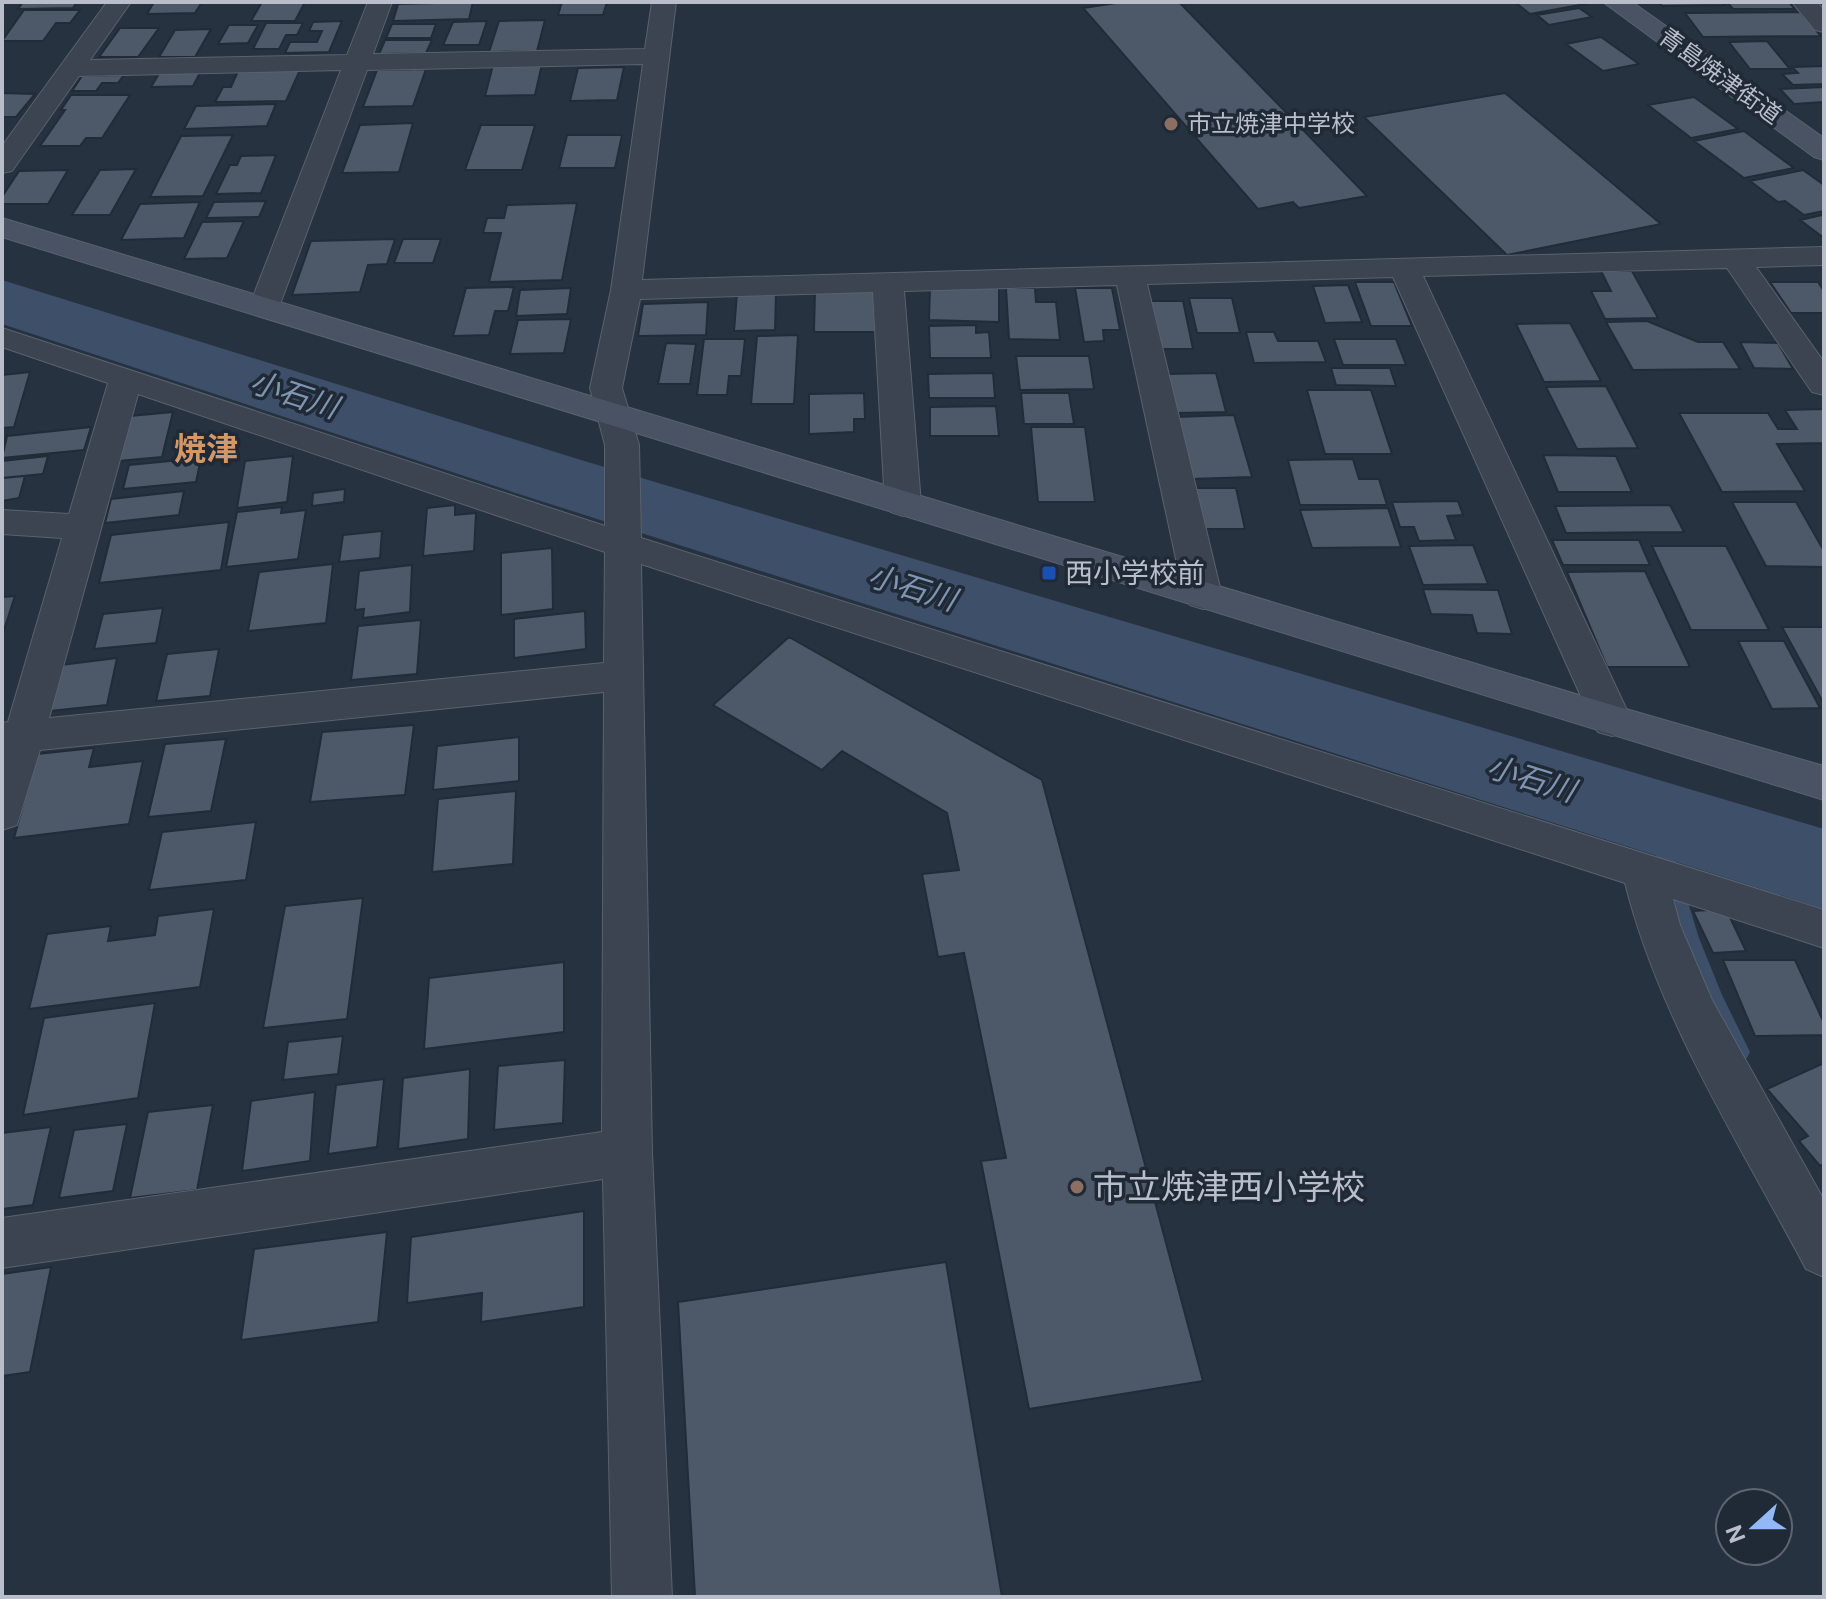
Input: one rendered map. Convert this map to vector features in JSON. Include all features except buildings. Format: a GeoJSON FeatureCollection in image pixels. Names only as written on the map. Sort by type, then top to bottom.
{"type":"FeatureCollection","features":[{"type":"Feature","properties":{"kind":"street"},"geometry":{"type":"LineString","coordinates":[[2,165],[119,2]]}},
{"type":"Feature","properties":{"kind":"street"},"geometry":{"type":"LineString","coordinates":[[264,307],[380,2]]}},
{"type":"Feature","properties":{"kind":"street"},"geometry":{"type":"LineString","coordinates":[[642,1597],[627,1152],[623,459],[606,388],[626,290],[664,2]]}},
{"type":"Feature","properties":{"kind":"street","name":"青島焼津街道"},"geometry":{"type":"LineString","coordinates":[[1616,2],[1820,144]]}},
{"type":"Feature","properties":{"kind":"street"},"geometry":{"type":"LineString","coordinates":[[1804,2],[1824,25]]}},
{"type":"Feature","properties":{"kind":"street"},"geometry":{"type":"LineString","coordinates":[[72,68],[657,56]]}},
{"type":"Feature","properties":{"kind":"street"},"geometry":{"type":"LineString","coordinates":[[2,227],[615,417],[1824,783]]}},
{"type":"Feature","properties":{"kind":"street"},"geometry":{"type":"LineString","coordinates":[[626,290],[1824,256]]}},
{"type":"Feature","properties":{"kind":"street"},"geometry":{"type":"LineString","coordinates":[[1735,258],[1824,385]]}},
{"type":"Feature","properties":{"kind":"street"},"geometry":{"type":"LineString","coordinates":[[1404,268],[1612,721]]}},
{"type":"Feature","properties":{"kind":"street"},"geometry":{"type":"LineString","coordinates":[[1130,276],[1203,596]]}},
{"type":"Feature","properties":{"kind":"street"},"geometry":{"type":"LineString","coordinates":[[888,283],[903,504]]}},
{"type":"Feature","properties":{"kind":"street"},"geometry":{"type":"LineString","coordinates":[[2,337],[1817,931]]}},
{"type":"Feature","properties":{"kind":"street"},"geometry":{"type":"LineString","coordinates":[[2,813],[14,737],[84,527],[126,377]]}},
{"type":"Feature","properties":{"kind":"street"},"geometry":{"type":"LineString","coordinates":[[2,522],[84,527]]}},
{"type":"Feature","properties":{"kind":"street"},"geometry":{"type":"LineString","coordinates":[[14,737],[625,675]]}},
{"type":"Feature","properties":{"kind":"street"},"geometry":{"type":"LineString","coordinates":[[1661,879],[1658,925],[1692,1009],[1824,1251]]}},
{"type":"Feature","properties":{"kind":"street"},"geometry":{"type":"LineString","coordinates":[[2,1243],[627,1152]]}},
{"type":"Feature","properties":{"kind":"waterway","name":"小石川"},"geometry":{"type":"LineString","coordinates":[[2,301],[553,478],[1824,869]]}},
{"type":"Feature","properties":{"kind":"waterway"},"geometry":{"type":"LineString","coordinates":[[1654,818],[1690,938],[1741,1052]]}},
{"type":"Feature","properties":{"kind":"place","name":"市立焼津中学校"},"geometry":{"type":"Point","coordinates":[1171,124]}},
{"type":"Feature","properties":{"kind":"place","name":"西小学校前"},"geometry":{"type":"Point","coordinates":[1049,573]}},
{"type":"Feature","properties":{"kind":"place","name":"市立焼津西小学校"},"geometry":{"type":"Point","coordinates":[1077,1187]}},
{"type":"Feature","properties":{"kind":"district","name":"焼津"},"geometry":{"type":"Point","coordinates":[206,449]}}]}
